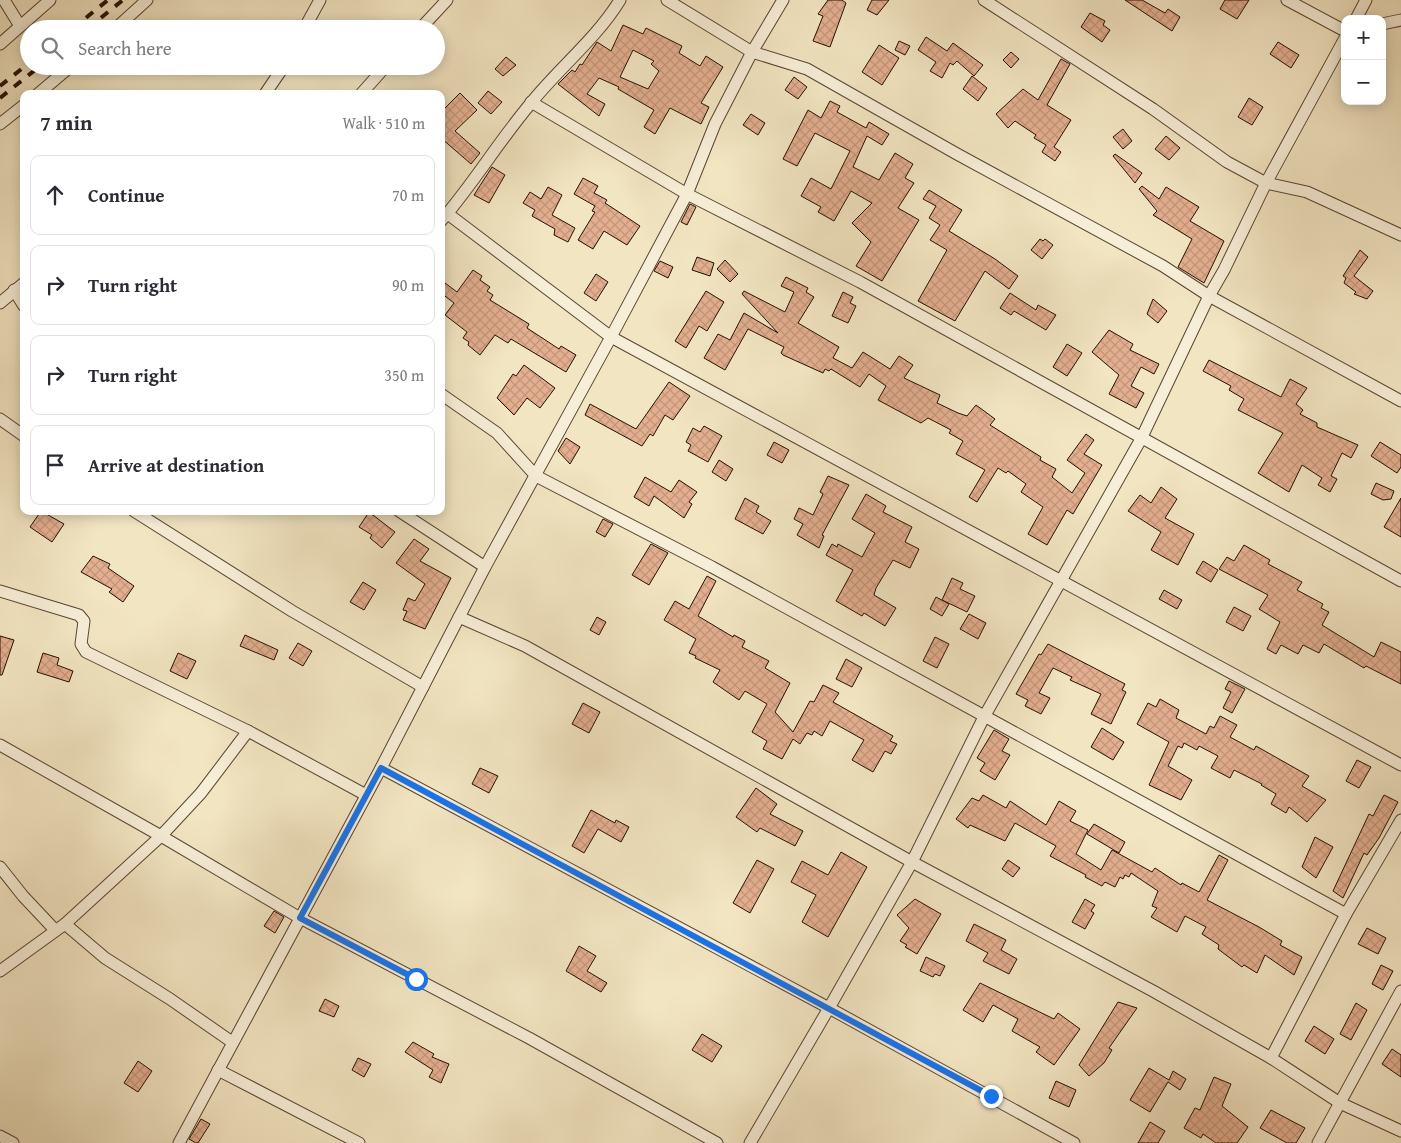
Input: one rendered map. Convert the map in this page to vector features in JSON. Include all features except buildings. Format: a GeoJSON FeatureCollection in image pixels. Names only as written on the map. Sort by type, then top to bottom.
{"type":"FeatureCollection","features":[{"type":"Feature","properties":{"kind":"street"},"geometry":{"type":"LineString","coordinates":[[0,44],[20,26],[4,0]]}},
{"type":"Feature","properties":{"kind":"street"},"geometry":{"type":"LineString","coordinates":[[27,20],[50,0]]}},
{"type":"Feature","properties":{"kind":"street"},"geometry":{"type":"LineString","coordinates":[[124,20],[147,0]]}},
{"type":"Feature","properties":{"kind":"street"},"geometry":{"type":"LineString","coordinates":[[309,20],[320,0]]}},
{"type":"Feature","properties":{"kind":"street"},"geometry":{"type":"LineString","coordinates":[[428,20],[447,0]]}},
{"type":"Feature","properties":{"kind":"street"},"geometry":{"type":"LineString","coordinates":[[445,217],[531,102],[594,35],[610,16],[620,0]]}},
{"type":"Feature","properties":{"kind":"street"},"geometry":{"type":"LineString","coordinates":[[668,0],[752,52],[806,69],[1163,266],[1209,296],[1401,401]]}},
{"type":"Feature","properties":{"kind":"street"},"geometry":{"type":"LineString","coordinates":[[179,1143],[381,768],[485,567],[536,476],[687,194],[715,124],[752,52],[783,0]]}},
{"type":"Feature","properties":{"kind":"street"},"geometry":{"type":"LineString","coordinates":[[984,0],[1154,109],[1227,162],[1266,183],[1307,192],[1401,235]]}},
{"type":"Feature","properties":{"kind":"street"},"geometry":{"type":"LineString","coordinates":[[1287,0],[1341,30]]}},
{"type":"Feature","properties":{"kind":"street"},"geometry":{"type":"LineString","coordinates":[[1358,15],[1366,0]]}},
{"type":"Feature","properties":{"kind":"street"},"geometry":{"type":"LineString","coordinates":[[1386,23],[1401,20]]}},
{"type":"Feature","properties":{"kind":"street"},"geometry":{"type":"LineString","coordinates":[[750,1143],[830,1008],[912,862],[984,717],[1141,439],[1209,296],[1224,270],[1266,183],[1341,45]]}},
{"type":"Feature","properties":{"kind":"street"},"geometry":{"type":"LineString","coordinates":[[42,90],[60,75]]}},
{"type":"Feature","properties":{"kind":"street"},"geometry":{"type":"LineString","coordinates":[[268,90],[278,75]]}},
{"type":"Feature","properties":{"kind":"street"},"geometry":{"type":"LineString","coordinates":[[365,90],[378,75]]}},
{"type":"Feature","properties":{"kind":"street"},"geometry":{"type":"LineString","coordinates":[[49,84],[54,90]]}},
{"type":"Feature","properties":{"kind":"street"},"geometry":{"type":"LineString","coordinates":[[531,102],[687,194],[860,282],[1401,581]]}},
{"type":"Feature","properties":{"kind":"street"},"geometry":{"type":"LineString","coordinates":[[0,124],[20,109]]}},
{"type":"Feature","properties":{"kind":"street"},"geometry":{"type":"LineString","coordinates":[[445,219],[611,337],[1401,765]]}},
{"type":"Feature","properties":{"kind":"street"},"geometry":{"type":"LineString","coordinates":[[0,302],[20,285]]}},
{"type":"Feature","properties":{"kind":"street"},"geometry":{"type":"LineString","coordinates":[[14,290],[20,300]]}},
{"type":"Feature","properties":{"kind":"street"},"geometry":{"type":"LineString","coordinates":[[445,397],[497,433],[536,476],[712,567],[1346,914]]}},
{"type":"Feature","properties":{"kind":"street"},"geometry":{"type":"LineString","coordinates":[[0,420],[20,433]]}},
{"type":"Feature","properties":{"kind":"street"},"geometry":{"type":"LineString","coordinates":[[140,515],[292,611],[423,687]]}},
{"type":"Feature","properties":{"kind":"street"},"geometry":{"type":"LineString","coordinates":[[405,515],[485,567]]}},
{"type":"Feature","properties":{"kind":"street"},"geometry":{"type":"LineString","coordinates":[[0,591],[79,615],[84,622],[80,644],[86,652],[248,731],[366,795]]}},
{"type":"Feature","properties":{"kind":"street"},"geometry":{"type":"LineString","coordinates":[[459,617],[525,646],[912,862],[1153,991],[1271,1058],[1340,1103],[1401,1131]]}},
{"type":"Feature","properties":{"kind":"street"},"geometry":{"type":"LineString","coordinates":[[0,971],[60,927],[161,836],[201,792],[248,731]]}},
{"type":"Feature","properties":{"kind":"street"},"geometry":{"type":"LineString","coordinates":[[0,745],[161,836],[300,918],[529,1038],[717,1143]]}},
{"type":"Feature","properties":{"kind":"street"},"geometry":{"type":"LineString","coordinates":[[381,768],[830,1008],[1074,1143]]}},
{"type":"Feature","properties":{"kind":"street"},"geometry":{"type":"LineString","coordinates":[[1271,1058],[1346,914],[1401,820]]}},
{"type":"Feature","properties":{"kind":"street"},"geometry":{"type":"LineString","coordinates":[[0,867],[23,896],[60,927],[232,1042]]}},
{"type":"Feature","properties":{"kind":"street"},"geometry":{"type":"LineString","coordinates":[[1318,1143],[1401,991]]}},
{"type":"Feature","properties":{"kind":"street"},"geometry":{"type":"LineString","coordinates":[[218,1070],[359,1143]]}},
{"type":"Feature","properties":{"kind":"street"},"geometry":{"type":"LineString","coordinates":[[0,1136],[13,1143]]}},
{"type":"Feature","properties":{"kind":"railway"},"geometry":{"type":"LineString","coordinates":[[83,20],[108,0]]}},
{"type":"Feature","properties":{"kind":"railway"},"geometry":{"type":"LineString","coordinates":[[98,20],[123,0]]}},
{"type":"Feature","properties":{"kind":"railway"},"geometry":{"type":"LineString","coordinates":[[0,86],[20,70]]}},
{"type":"Feature","properties":{"kind":"railway"},"geometry":{"type":"LineString","coordinates":[[0,98],[29,75]]}},
{"type":"Feature","properties":{"kind":"route"},"geometry":{"type":"LineString","coordinates":[[416,979],[300,918],[381,768],[991,1096]]}}]}
